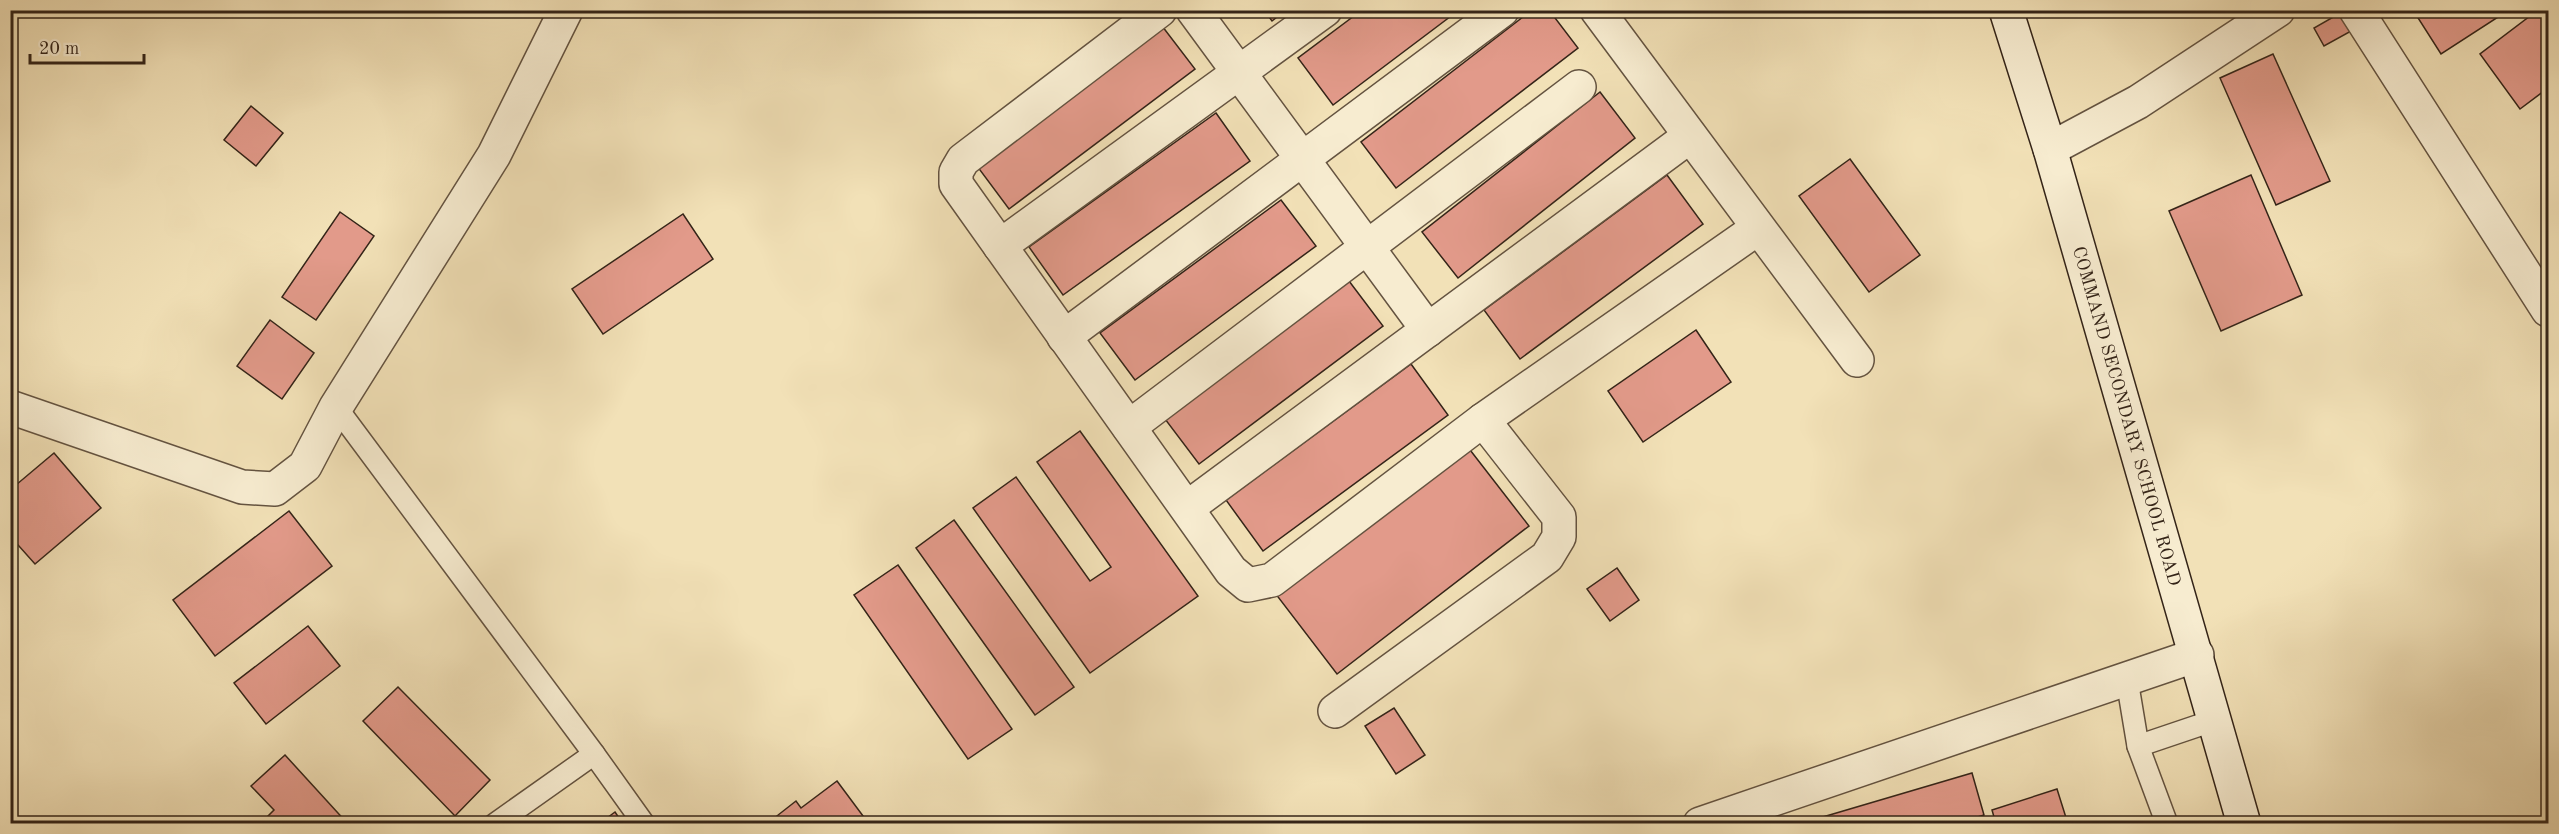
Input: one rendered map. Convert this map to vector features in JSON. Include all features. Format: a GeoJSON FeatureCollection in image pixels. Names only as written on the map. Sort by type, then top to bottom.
{"type":"FeatureCollection","features":[{"type":"Feature","properties":{"kind":"street"},"geometry":{"type":"LineString","coordinates":[[10,407],[242,487],[274,489],[305,466],[336,407],[494,155],[566,10]]}},
{"type":"Feature","properties":{"kind":"street"},"geometry":{"type":"LineString","coordinates":[[1160,10],[963,160],[956,172],[956,184],[1231,571],[1248,585],[1272,580],[1483,420],[1758,228]]}},
{"type":"Feature","properties":{"kind":"street"},"geometry":{"type":"LineString","coordinates":[[1193,10],[1428,330]]}},
{"type":"Feature","properties":{"kind":"street"},"geometry":{"type":"LineString","coordinates":[[1000,246],[1240,74],[1325,10]]}},
{"type":"Feature","properties":{"kind":"street"},"geometry":{"type":"LineString","coordinates":[[1064,337],[1502,10]]}},
{"type":"Feature","properties":{"kind":"street"},"geometry":{"type":"LineString","coordinates":[[1597,10],[1857,360]]}},
{"type":"Feature","properties":{"kind":"street","name":"COMMAND SECONDARY SCHOOL ROAD"},"geometry":{"type":"LineString","coordinates":[[2006,10],[2050,149],[2244,824]]}},
{"type":"Feature","properties":{"kind":"street"},"geometry":{"type":"LineString","coordinates":[[2050,149],[2138,102],[2278,10]]}},
{"type":"Feature","properties":{"kind":"street"},"geometry":{"type":"LineString","coordinates":[[2356,10],[2548,310]]}},
{"type":"Feature","properties":{"kind":"street"},"geometry":{"type":"LineString","coordinates":[[1129,427],[1579,87]]}},
{"type":"Feature","properties":{"kind":"street"},"geometry":{"type":"LineString","coordinates":[[1187,508],[1690,136]]}},
{"type":"Feature","properties":{"kind":"street"},"geometry":{"type":"LineString","coordinates":[[1335,711],[1547,557],[1559,537],[1559,517],[1483,420]]}},
{"type":"Feature","properties":{"kind":"street"},"geometry":{"type":"LineString","coordinates":[[1700,824],[2196,655]]}},
{"type":"Feature","properties":{"kind":"lane"},"geometry":{"type":"LineString","coordinates":[[336,407],[644,824]]}},
{"type":"Feature","properties":{"kind":"lane"},"geometry":{"type":"LineString","coordinates":[[2127,680],[2138,746],[2167,824]]}},
{"type":"Feature","properties":{"kind":"lane"},"geometry":{"type":"LineString","coordinates":[[2138,746],[2215,720]]}},
{"type":"Feature","properties":{"kind":"lane"},"geometry":{"type":"LineString","coordinates":[[495,824],[594,754]]}},
{"type":"Feature","properties":{"kind":"building"},"geometry":{"type":"Polygon","coordinates":[[[1264,10],[1286,10],[1272,21],[1264,10]]]}},
{"type":"Feature","properties":{"kind":"building"},"geometry":{"type":"Polygon","coordinates":[[[1362,10],[1459,10],[1333,105],[1298,58],[1362,10]]]}},
{"type":"Feature","properties":{"kind":"building"},"geometry":{"type":"Polygon","coordinates":[[[1532,10],[1549,10],[1578,48],[1396,188],[1361,142],[1532,10]]]}},
{"type":"Feature","properties":{"kind":"building"},"geometry":{"type":"Polygon","coordinates":[[[2413,10],[2509,10],[2441,54],[2413,10]]]}},
{"type":"Feature","properties":{"kind":"building"},"geometry":{"type":"Polygon","coordinates":[[[2538,10],[2548,10],[2548,88],[2520,109],[2480,54],[2538,10]]]}},
{"type":"Feature","properties":{"kind":"building"},"geometry":{"type":"Polygon","coordinates":[[[2342,12],[2353,30],[2324,46],[2314,28],[2342,12]]]}},
{"type":"Feature","properties":{"kind":"building"},"geometry":{"type":"Polygon","coordinates":[[[1159,22],[1195,69],[1009,209],[974,162],[1159,22]]]}},
{"type":"Feature","properties":{"kind":"building"},"geometry":{"type":"Polygon","coordinates":[[[2273,54],[2330,181],[2276,205],[2220,78],[2273,54]]]}},
{"type":"Feature","properties":{"kind":"building"},"geometry":{"type":"Polygon","coordinates":[[[1600,92],[1635,138],[1458,278],[1422,232],[1600,92]]]}},
{"type":"Feature","properties":{"kind":"building"},"geometry":{"type":"Polygon","coordinates":[[[251,106],[283,133],[256,166],[224,140],[251,106]]]}},
{"type":"Feature","properties":{"kind":"building"},"geometry":{"type":"Polygon","coordinates":[[[1216,113],[1250,161],[1063,295],[1029,247],[1216,113]]]}},
{"type":"Feature","properties":{"kind":"building"},"geometry":{"type":"Polygon","coordinates":[[[1850,159],[1920,255],[1869,292],[1799,196],[1850,159]]]}},
{"type":"Feature","properties":{"kind":"building"},"geometry":{"type":"Polygon","coordinates":[[[1667,175],[1703,224],[1520,359],[1484,310],[1667,175]]]}},
{"type":"Feature","properties":{"kind":"building"},"geometry":{"type":"Polygon","coordinates":[[[2251,175],[2302,295],[2221,331],[2169,211],[2251,175]]]}},
{"type":"Feature","properties":{"kind":"building"},"geometry":{"type":"Polygon","coordinates":[[[1281,200],[1316,246],[1135,380],[1100,333],[1281,200]]]}},
{"type":"Feature","properties":{"kind":"building"},"geometry":{"type":"Polygon","coordinates":[[[340,212],[374,236],[316,320],[282,297],[340,212]]]}},
{"type":"Feature","properties":{"kind":"building"},"geometry":{"type":"Polygon","coordinates":[[[683,214],[713,259],[603,334],[572,289],[683,214]]]}},
{"type":"Feature","properties":{"kind":"building"},"geometry":{"type":"Polygon","coordinates":[[[1349,281],[1383,326],[1199,464],[1165,419],[1349,281]]]}},
{"type":"Feature","properties":{"kind":"building"},"geometry":{"type":"Polygon","coordinates":[[[270,320],[314,353],[282,399],[237,366],[270,320]]]}},
{"type":"Feature","properties":{"kind":"building"},"geometry":{"type":"Polygon","coordinates":[[[1696,330],[1731,382],[1643,442],[1608,391],[1696,330]]]}},
{"type":"Feature","properties":{"kind":"building"},"geometry":{"type":"Polygon","coordinates":[[[1411,364],[1448,415],[1263,551],[1226,500],[1411,364]]]}},
{"type":"Feature","properties":{"kind":"building"},"geometry":{"type":"Polygon","coordinates":[[[1080,431],[1198,596],[1090,673],[973,508],[1016,477],[1090,581],[1111,567],[1037,462],[1080,431]]]}},
{"type":"Feature","properties":{"kind":"building"},"geometry":{"type":"Polygon","coordinates":[[[1467,446],[1529,526],[1337,674],[1275,593],[1467,446]]]}},
{"type":"Feature","properties":{"kind":"building"},"geometry":{"type":"Polygon","coordinates":[[[54,453],[101,508],[35,564],[10,536],[10,490],[54,453]]]}},
{"type":"Feature","properties":{"kind":"building"},"geometry":{"type":"Polygon","coordinates":[[[289,511],[332,566],[215,656],[173,600],[289,511]]]}},
{"type":"Feature","properties":{"kind":"building"},"geometry":{"type":"Polygon","coordinates":[[[954,520],[1074,687],[1035,715],[916,548],[954,520]]]}},
{"type":"Feature","properties":{"kind":"building"},"geometry":{"type":"Polygon","coordinates":[[[898,565],[1012,729],[968,759],[854,595],[898,565]]]}},
{"type":"Feature","properties":{"kind":"building"},"geometry":{"type":"Polygon","coordinates":[[[1617,568],[1639,600],[1610,621],[1587,589],[1617,568]]]}},
{"type":"Feature","properties":{"kind":"building"},"geometry":{"type":"Polygon","coordinates":[[[308,626],[340,666],[266,724],[234,683],[308,626]]]}},
{"type":"Feature","properties":{"kind":"building"},"geometry":{"type":"Polygon","coordinates":[[[398,687],[490,780],[455,816],[363,721],[398,687]]]}},
{"type":"Feature","properties":{"kind":"building"},"geometry":{"type":"Polygon","coordinates":[[[1394,708],[1425,755],[1396,774],[1365,726],[1394,708]]]}},
{"type":"Feature","properties":{"kind":"building"},"geometry":{"type":"Polygon","coordinates":[[[285,755],[348,824],[260,824],[274,810],[251,786],[285,755]]]}},
{"type":"Feature","properties":{"kind":"building"},"geometry":{"type":"Polygon","coordinates":[[[1972,773],[1984,815],[1955,824],[1799,824],[1972,773]]]}},
{"type":"Feature","properties":{"kind":"building"},"geometry":{"type":"Polygon","coordinates":[[[837,781],[869,824],[777,824],[773,819],[796,801],[801,808],[837,781]]]}},
{"type":"Feature","properties":{"kind":"building"},"geometry":{"type":"Polygon","coordinates":[[[2057,789],[2068,824],[1996,824],[1992,810],[2057,789]]]}},
{"type":"Feature","properties":{"kind":"building"},"geometry":{"type":"Polygon","coordinates":[[[615,812],[623,824],[599,824],[615,812]]]}}]}
